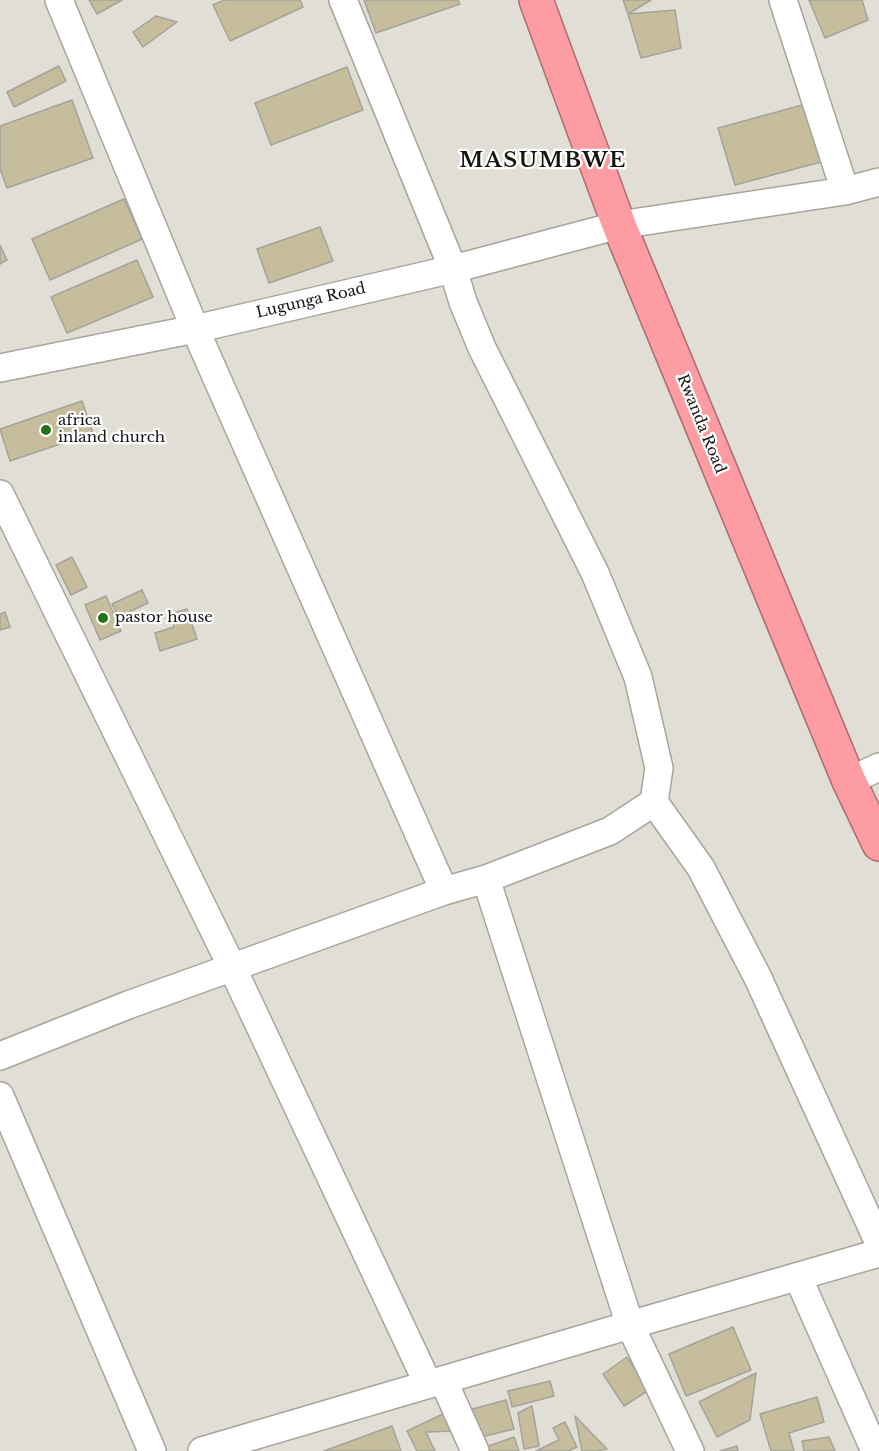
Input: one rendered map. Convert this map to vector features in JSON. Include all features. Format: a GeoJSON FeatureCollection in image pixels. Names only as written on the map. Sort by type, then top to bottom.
{"type":"FeatureCollection","features":[{"type":"Feature","properties":{"kind":"highway","name":"Rwanda Road"},"geometry":{"type":"LineString","coordinates":[[536,0],[619,225],[849,782],[879,844]]}},
{"type":"Feature","properties":{"kind":"street"},"geometry":{"type":"LineString","coordinates":[[59,0],[195,329],[444,891]]}},
{"type":"Feature","properties":{"kind":"street"},"geometry":{"type":"LineString","coordinates":[[343,0],[453,268],[463,302],[483,348],[596,573],[638,676],[659,768],[654,802],[701,868],[753,968],[879,1243]]}},
{"type":"Feature","properties":{"kind":"street"},"geometry":{"type":"LineString","coordinates":[[783,0],[845,191]]}},
{"type":"Feature","properties":{"kind":"street","name":"Lugunga Road"},"geometry":{"type":"LineString","coordinates":[[0,368],[195,329],[453,268],[619,225],[845,191],[879,182]]}},
{"type":"Feature","properties":{"kind":"street"},"geometry":{"type":"LineString","coordinates":[[0,494],[435,1382],[475,1451]]}},
{"type":"Feature","properties":{"kind":"street"},"geometry":{"type":"LineString","coordinates":[[849,782],[879,766]]}},
{"type":"Feature","properties":{"kind":"street"},"geometry":{"type":"LineString","coordinates":[[0,1056],[128,1005],[444,891],[486,879],[610,831],[654,802]]}},
{"type":"Feature","properties":{"kind":"street"},"geometry":{"type":"LineString","coordinates":[[486,879],[630,1325],[690,1451]]}},
{"type":"Feature","properties":{"kind":"street"},"geometry":{"type":"LineString","coordinates":[[0,1096],[152,1451]]}},
{"type":"Feature","properties":{"kind":"street"},"geometry":{"type":"LineString","coordinates":[[202,1451],[879,1253]]}},
{"type":"Feature","properties":{"kind":"street"},"geometry":{"type":"LineString","coordinates":[[798,1277],[875,1451]]}},
{"type":"Feature","properties":{"kind":"building"},"geometry":{"type":"Polygon","coordinates":[[[89,0],[122,0],[97,14],[89,0]]]}},
{"type":"Feature","properties":{"kind":"building"},"geometry":{"type":"Polygon","coordinates":[[[224,0],[300,0],[303,7],[230,41],[213,5],[224,0]]]}},
{"type":"Feature","properties":{"kind":"building"},"geometry":{"type":"Polygon","coordinates":[[[364,0],[458,0],[460,4],[376,33],[364,0]]]}},
{"type":"Feature","properties":{"kind":"building"},"geometry":{"type":"Polygon","coordinates":[[[623,0],[651,0],[628,14],[623,0]]]}},
{"type":"Feature","properties":{"kind":"building"},"geometry":{"type":"Polygon","coordinates":[[[809,0],[862,0],[868,20],[825,38],[809,0]]]}},
{"type":"Feature","properties":{"kind":"building"},"geometry":{"type":"Polygon","coordinates":[[[675,10],[681,48],[641,58],[628,14],[675,10]]]}},
{"type":"Feature","properties":{"kind":"building"},"geometry":{"type":"Polygon","coordinates":[[[156,16],[177,22],[143,47],[133,32],[156,16]]]}},
{"type":"Feature","properties":{"kind":"building"},"geometry":{"type":"Polygon","coordinates":[[[59,66],[66,81],[14,107],[7,92],[59,66]]]}},
{"type":"Feature","properties":{"kind":"building"},"geometry":{"type":"Polygon","coordinates":[[[347,67],[363,110],[271,145],[255,103],[347,67]]]}},
{"type":"Feature","properties":{"kind":"building"},"geometry":{"type":"Polygon","coordinates":[[[72,100],[93,158],[7,188],[0,169],[0,126],[72,100]]]}},
{"type":"Feature","properties":{"kind":"building"},"geometry":{"type":"Polygon","coordinates":[[[806,104],[821,162],[735,185],[718,128],[806,104]]]}},
{"type":"Feature","properties":{"kind":"building"},"geometry":{"type":"Polygon","coordinates":[[[124,199],[142,239],[50,280],[32,239],[124,199]]]}},
{"type":"Feature","properties":{"kind":"building"},"geometry":{"type":"Polygon","coordinates":[[[320,227],[333,261],[269,283],[257,249],[320,227]]]}},
{"type":"Feature","properties":{"kind":"building"},"geometry":{"type":"Polygon","coordinates":[[[0,245],[7,260],[0,264],[0,245]]]}},
{"type":"Feature","properties":{"kind":"building"},"geometry":{"type":"Polygon","coordinates":[[[137,260],[153,297],[67,333],[51,297],[137,260]]]}},
{"type":"Feature","properties":{"kind":"building","name":"africa inland church"},"geometry":{"type":"Polygon","coordinates":[[[82,401],[93,433],[10,461],[0,429],[82,401]]]}},
{"type":"Feature","properties":{"kind":"building"},"geometry":{"type":"Polygon","coordinates":[[[72,557],[87,587],[71,595],[56,565],[72,557]]]}},
{"type":"Feature","properties":{"kind":"building"},"geometry":{"type":"Polygon","coordinates":[[[142,590],[148,603],[118,617],[112,604],[142,590]]]}},
{"type":"Feature","properties":{"kind":"building","name":"pastor house"},"geometry":{"type":"Polygon","coordinates":[[[106,596],[121,631],[100,640],[85,605],[106,596]]]}},
{"type":"Feature","properties":{"kind":"building"},"geometry":{"type":"Polygon","coordinates":[[[187,609],[197,639],[160,651],[155,633],[174,627],[170,614],[187,609]]]}},
{"type":"Feature","properties":{"kind":"building"},"geometry":{"type":"Polygon","coordinates":[[[5,612],[10,627],[0,630],[0,614],[5,612]]]}},
{"type":"Feature","properties":{"kind":"building"},"geometry":{"type":"Polygon","coordinates":[[[733,1327],[751,1370],[686,1396],[669,1354],[733,1327]]]}},
{"type":"Feature","properties":{"kind":"building"},"geometry":{"type":"Polygon","coordinates":[[[627,1357],[649,1390],[624,1406],[603,1374],[627,1357]]]}},
{"type":"Feature","properties":{"kind":"building"},"geometry":{"type":"Polygon","coordinates":[[[756,1373],[750,1420],[717,1437],[699,1402],[756,1373]]]}},
{"type":"Feature","properties":{"kind":"building"},"geometry":{"type":"Polygon","coordinates":[[[550,1381],[554,1396],[512,1407],[508,1391],[550,1381]]]}},
{"type":"Feature","properties":{"kind":"building"},"geometry":{"type":"Polygon","coordinates":[[[817,1397],[824,1422],[789,1433],[794,1451],[771,1451],[760,1414],[817,1397]]]}},
{"type":"Feature","properties":{"kind":"building"},"geometry":{"type":"Polygon","coordinates":[[[506,1400],[514,1429],[477,1438],[469,1410],[506,1400]]]}},
{"type":"Feature","properties":{"kind":"building"},"geometry":{"type":"Polygon","coordinates":[[[532,1406],[539,1446],[524,1449],[518,1413],[532,1406]]]}},
{"type":"Feature","properties":{"kind":"building"},"geometry":{"type":"Polygon","coordinates":[[[445,1413],[454,1431],[426,1432],[435,1451],[417,1451],[407,1431],[445,1413]]]}},
{"type":"Feature","properties":{"kind":"building"},"geometry":{"type":"Polygon","coordinates":[[[575,1416],[607,1449],[582,1451],[575,1416]]]}},
{"type":"Feature","properties":{"kind":"building"},"geometry":{"type":"Polygon","coordinates":[[[565,1422],[577,1447],[568,1451],[536,1451],[559,1440],[553,1428],[565,1422]]]}},
{"type":"Feature","properties":{"kind":"building"},"geometry":{"type":"Polygon","coordinates":[[[392,1426],[401,1451],[324,1451],[392,1426]]]}},
{"type":"Feature","properties":{"kind":"building"},"geometry":{"type":"Polygon","coordinates":[[[514,1437],[519,1451],[484,1451],[483,1448],[514,1437]]]}},
{"type":"Feature","properties":{"kind":"building"},"geometry":{"type":"Polygon","coordinates":[[[829,1437],[835,1451],[804,1451],[802,1441],[829,1437]]]}},
{"type":"Feature","properties":{"kind":"building"},"geometry":{"type":"Polygon","coordinates":[[[737,1446],[738,1451],[720,1451],[737,1446]]]}},
{"type":"Feature","properties":{"kind":"place","name":"africa inland church"},"geometry":{"type":"Point","coordinates":[46,430]}},
{"type":"Feature","properties":{"kind":"place","name":"pastor house"},"geometry":{"type":"Point","coordinates":[103,618]}},
{"type":"Feature","properties":{"kind":"district","name":"MASUMBWE"},"geometry":{"type":"Point","coordinates":[543,161]}}]}
